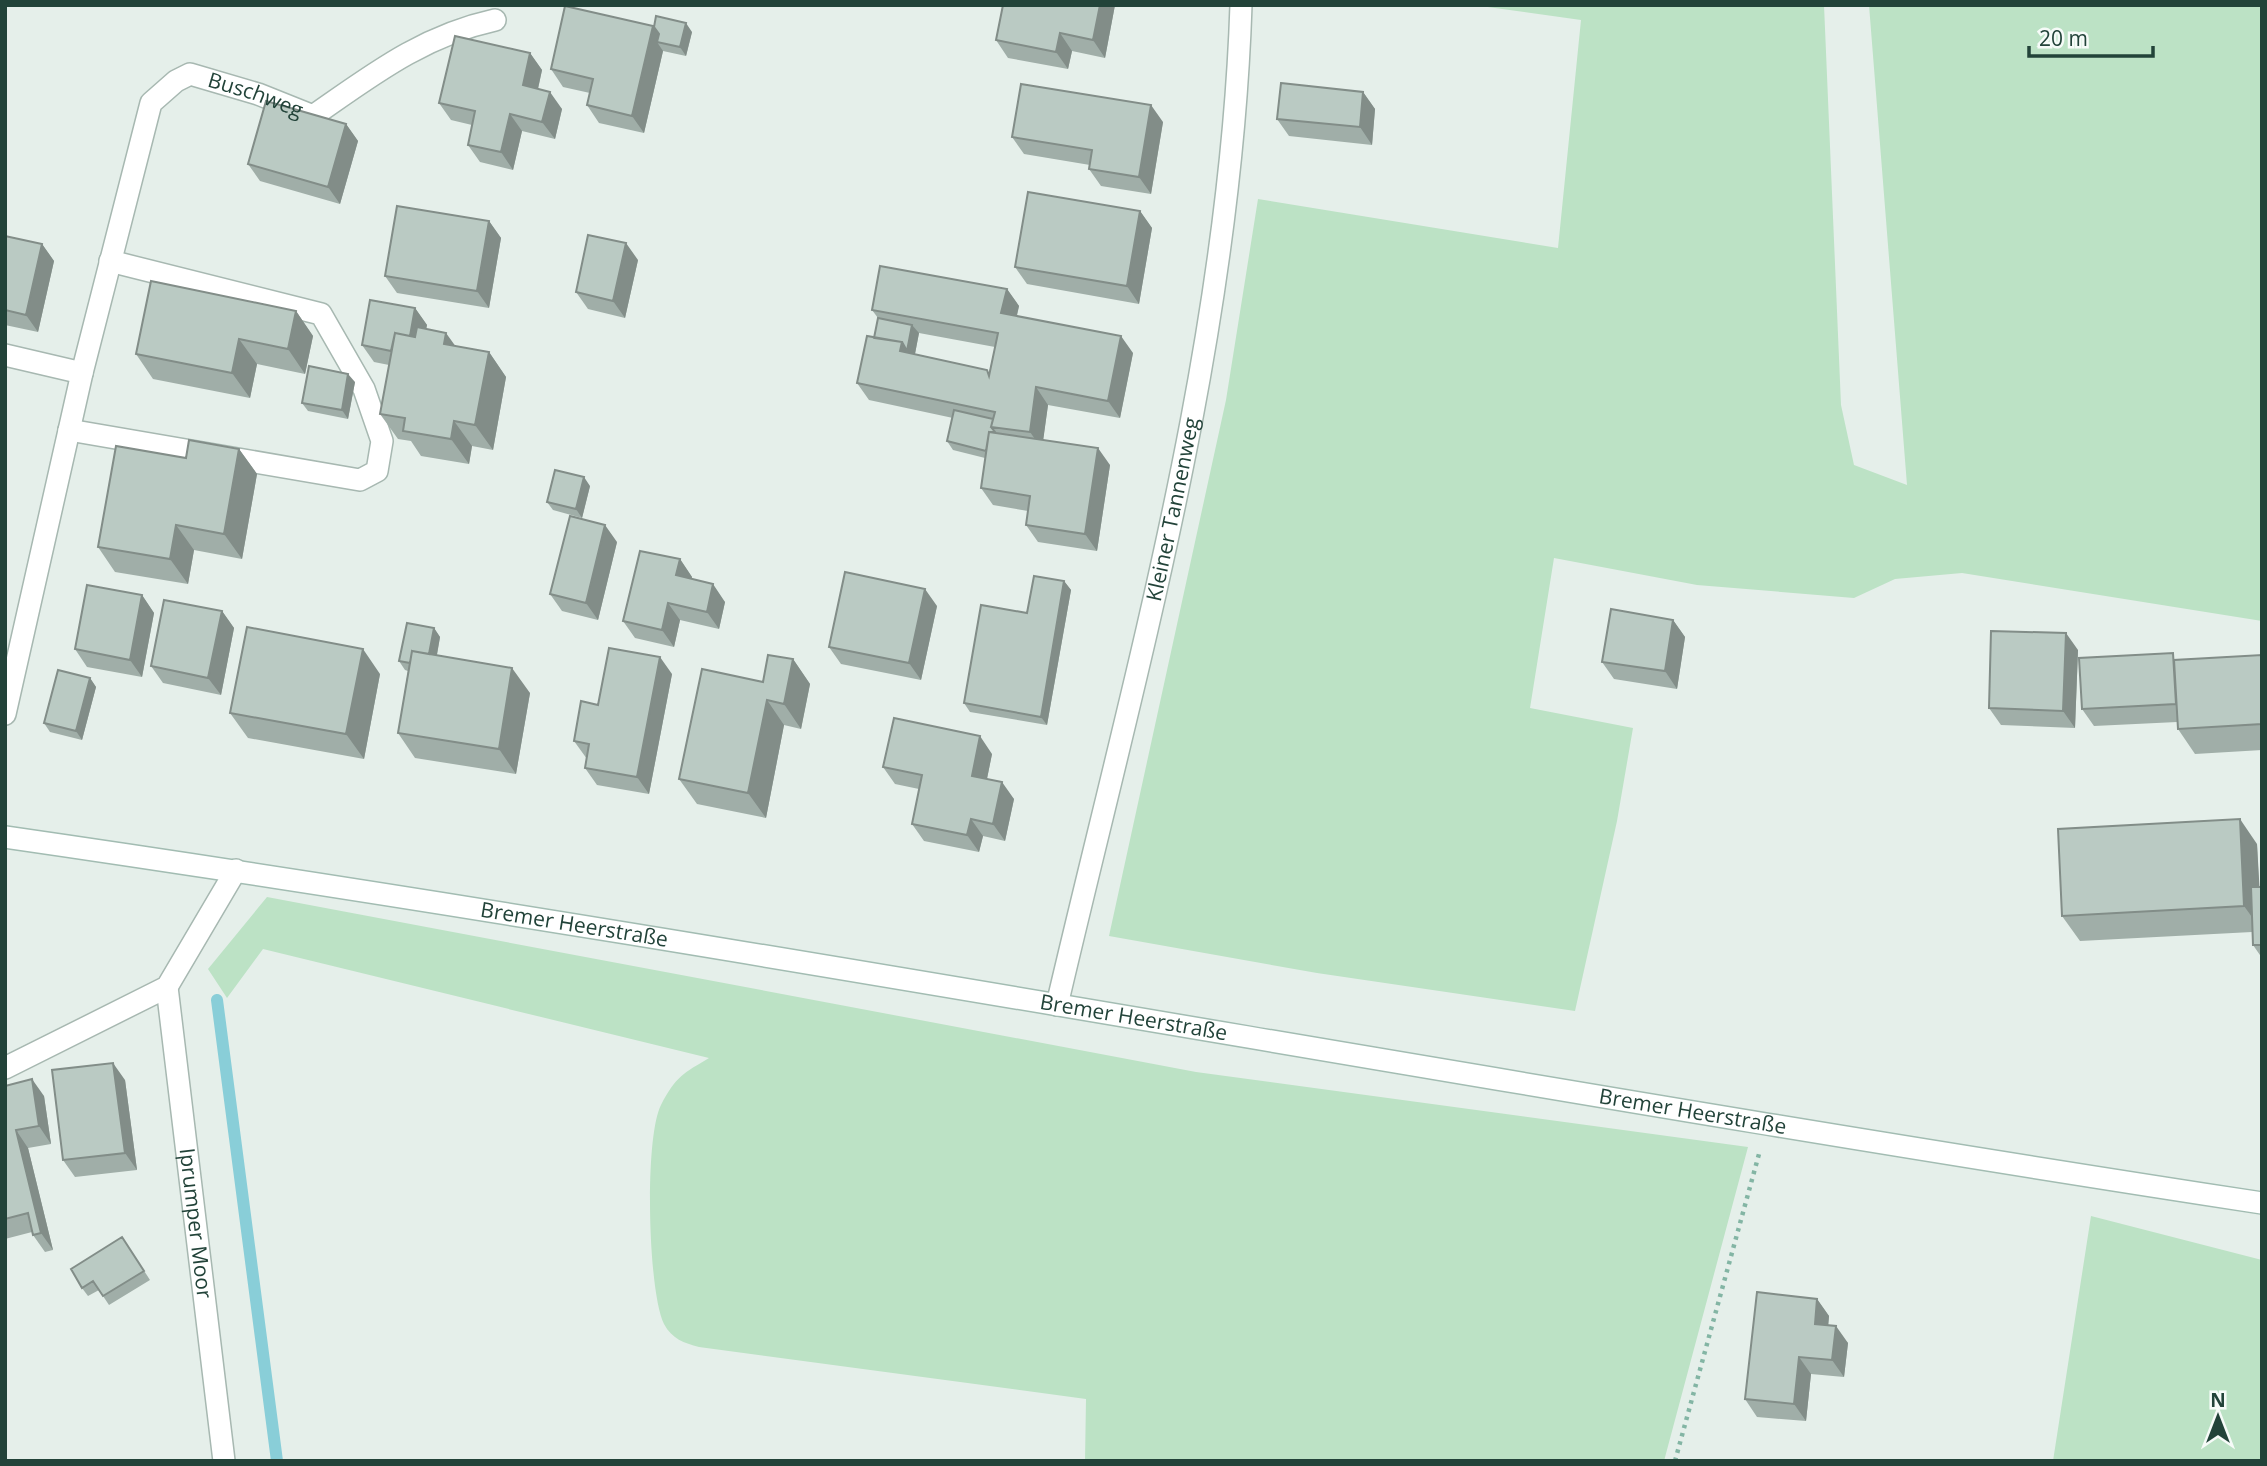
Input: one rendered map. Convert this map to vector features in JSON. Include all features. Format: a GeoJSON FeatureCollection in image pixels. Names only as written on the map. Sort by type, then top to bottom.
{"type":"FeatureCollection","features":[{"type":"Feature","properties":{"kind":"street","name":"Kleiner Tannenweg"},"geometry":{"type":"LineString","coordinates":[[1057,1004],[1193,418],[1238,107],[1241,5]]}},
{"type":"Feature","properties":{"kind":"street","name":"Buschweg"},"geometry":{"type":"LineString","coordinates":[[5,714],[82,373],[151,103],[176,81],[190,74],[313,116],[408,52],[457,29],[495,20]]}},
{"type":"Feature","properties":{"kind":"street"},"geometry":{"type":"LineString","coordinates":[[69,430],[360,480],[377,471],[383,449],[364,389],[321,314],[110,261]]}},
{"type":"Feature","properties":{"kind":"street"},"geometry":{"type":"LineString","coordinates":[[5,355],[82,373]]}},
{"type":"Feature","properties":{"kind":"street","name":"Bremer Heerstraße"},"geometry":{"type":"LineString","coordinates":[[5,837],[236,870],[1057,1004],[1767,1125],[2262,1203]]}},
{"type":"Feature","properties":{"kind":"street"},"geometry":{"type":"LineString","coordinates":[[5,1068],[167,987],[236,870]]}},
{"type":"Feature","properties":{"kind":"street","name":"Iprumper Moor"},"geometry":{"type":"LineString","coordinates":[[167,987],[224,1461]]}},
{"type":"Feature","properties":{"kind":"path"},"geometry":{"type":"LineString","coordinates":[[1675,1461],[1767,1125]]}},
{"type":"Feature","properties":{"kind":"green space"},"geometry":{"type":"Polygon","coordinates":[[[1473,5],[1824,5],[1841,405],[1854,465],[1907,485],[1869,5],[2262,5],[2262,621],[1962,573],[1895,579],[1854,598],[1697,585],[1554,558],[1530,708],[1633,728],[1617,821],[1575,1011],[1317,973],[1109,936],[1226,400],[1258,199],[1558,248],[1581,20],[1473,5]]]}},
{"type":"Feature","properties":{"kind":"green space"},"geometry":{"type":"Polygon","coordinates":[[[267,897],[1196,1072],[1748,1147],[1664,1461],[1085,1461],[1086,1399],[699,1347],[683,1342],[664,1324],[654,1281],[650,1215],[652,1149],[656,1123],[666,1095],[681,1076],[709,1058],[263,949],[227,998],[208,969],[267,897]]]}},
{"type":"Feature","properties":{"kind":"green space"},"geometry":{"type":"Polygon","coordinates":[[[2091,1216],[2262,1260],[2262,1461],[2053,1461],[2091,1216]]]}},
{"type":"Feature","properties":{"kind":"building"},"geometry":{"type":"Polygon","coordinates":[[[1003,5],[1100,5],[1093,40],[1060,33],[1056,52],[996,40],[1003,5]]]}},
{"type":"Feature","properties":{"kind":"building"},"geometry":{"type":"Polygon","coordinates":[[[565,6],[653,26],[632,116],[587,105],[593,79],[551,69],[565,6]]]}},
{"type":"Feature","properties":{"kind":"building"},"geometry":{"type":"Polygon","coordinates":[[[656,16],[686,23],[680,47],[657,42],[659,34],[654,27],[656,16]]]}},
{"type":"Feature","properties":{"kind":"building"},"geometry":{"type":"Polygon","coordinates":[[[455,36],[530,53],[523,85],[550,92],[542,122],[510,114],[501,152],[468,145],[475,111],[439,103],[455,36]]]}},
{"type":"Feature","properties":{"kind":"building"},"geometry":{"type":"Polygon","coordinates":[[[1281,83],[1363,92],[1360,127],[1277,119],[1281,83]]]}},
{"type":"Feature","properties":{"kind":"building"},"geometry":{"type":"Polygon","coordinates":[[[1021,84],[1151,105],[1139,177],[1089,169],[1092,150],[1012,137],[1021,84]]]}},
{"type":"Feature","properties":{"kind":"building"},"geometry":{"type":"Polygon","coordinates":[[[266,101],[346,124],[328,187],[248,164],[266,101]]]}},
{"type":"Feature","properties":{"kind":"building"},"geometry":{"type":"Polygon","coordinates":[[[1028,192],[1140,211],[1127,286],[1015,267],[1028,192]]]}},
{"type":"Feature","properties":{"kind":"building"},"geometry":{"type":"Polygon","coordinates":[[[397,206],[489,221],[477,291],[385,276],[397,206]]]}},
{"type":"Feature","properties":{"kind":"building"},"geometry":{"type":"Polygon","coordinates":[[[588,235],[626,243],[613,301],[576,292],[588,235]]]}},
{"type":"Feature","properties":{"kind":"building"},"geometry":{"type":"Polygon","coordinates":[[[5,236],[42,244],[26,315],[5,310],[5,236]]]}},
{"type":"Feature","properties":{"kind":"building"},"geometry":{"type":"Polygon","coordinates":[[[880,266],[1007,289],[1001,313],[1121,336],[1108,401],[1036,387],[1030,432],[991,427],[995,412],[857,383],[867,336],[902,342],[900,351],[987,370],[989,376],[998,333],[872,310],[880,266]]]}},
{"type":"Feature","properties":{"kind":"building"},"geometry":{"type":"Polygon","coordinates":[[[151,281],[296,311],[288,349],[239,339],[232,373],[136,354],[151,281]]]}},
{"type":"Feature","properties":{"kind":"building"},"geometry":{"type":"Polygon","coordinates":[[[370,300],[415,308],[410,336],[395,333],[391,351],[362,345],[370,300]]]}},
{"type":"Feature","properties":{"kind":"building"},"geometry":{"type":"Polygon","coordinates":[[[878,318],[912,325],[907,351],[902,342],[874,338],[878,318]]]}},
{"type":"Feature","properties":{"kind":"building"},"geometry":{"type":"Polygon","coordinates":[[[417,327],[446,333],[444,344],[489,352],[475,425],[454,421],[451,439],[403,431],[405,418],[380,414],[395,333],[415,337],[417,327]]]}},
{"type":"Feature","properties":{"kind":"building"},"geometry":{"type":"Polygon","coordinates":[[[309,366],[348,374],[342,410],[302,403],[309,366]]]}},
{"type":"Feature","properties":{"kind":"building"},"geometry":{"type":"Polygon","coordinates":[[[954,410],[993,419],[991,427],[995,432],[989,432],[986,451],[947,441],[954,410]]]}},
{"type":"Feature","properties":{"kind":"building"},"geometry":{"type":"Polygon","coordinates":[[[989,432],[1098,448],[1085,534],[1026,525],[1030,496],[981,488],[989,432]]]}},
{"type":"Feature","properties":{"kind":"building"},"geometry":{"type":"Polygon","coordinates":[[[189,440],[239,449],[224,534],[176,525],[170,559],[98,547],[116,446],[186,458],[189,440]]]}},
{"type":"Feature","properties":{"kind":"building"},"geometry":{"type":"Polygon","coordinates":[[[555,470],[584,477],[576,509],[547,502],[555,470]]]}},
{"type":"Feature","properties":{"kind":"building"},"geometry":{"type":"Polygon","coordinates":[[[570,516],[605,525],[586,603],[550,594],[570,516]]]}},
{"type":"Feature","properties":{"kind":"building"},"geometry":{"type":"Polygon","coordinates":[[[640,551],[680,559],[676,575],[713,584],[707,612],[668,603],[662,630],[623,621],[640,551]]]}},
{"type":"Feature","properties":{"kind":"building"},"geometry":{"type":"Polygon","coordinates":[[[845,572],[925,589],[909,663],[829,647],[845,572]]]}},
{"type":"Feature","properties":{"kind":"building"},"geometry":{"type":"Polygon","coordinates":[[[1034,576],[1064,581],[1041,717],[964,703],[981,605],[1027,613],[1034,576]]]}},
{"type":"Feature","properties":{"kind":"building"},"geometry":{"type":"Polygon","coordinates":[[[87,585],[142,595],[130,660],[75,649],[87,585]]]}},
{"type":"Feature","properties":{"kind":"building"},"geometry":{"type":"Polygon","coordinates":[[[164,600],[222,611],[208,678],[151,666],[164,600]]]}},
{"type":"Feature","properties":{"kind":"building"},"geometry":{"type":"Polygon","coordinates":[[[1611,609],[1673,620],[1665,671],[1602,662],[1611,609]]]}},
{"type":"Feature","properties":{"kind":"building"},"geometry":{"type":"Polygon","coordinates":[[[407,623],[434,628],[429,654],[412,651],[410,663],[399,661],[407,623]]]}},
{"type":"Feature","properties":{"kind":"building"},"geometry":{"type":"Polygon","coordinates":[[[247,627],[363,649],[346,734],[230,713],[247,627]]]}},
{"type":"Feature","properties":{"kind":"building"},"geometry":{"type":"Polygon","coordinates":[[[1991,631],[2066,633],[2063,711],[1989,708],[1991,631]]]}},
{"type":"Feature","properties":{"kind":"building"},"geometry":{"type":"Polygon","coordinates":[[[609,648],[660,657],[637,777],[585,768],[589,744],[574,741],[581,701],[598,705],[609,648]]]}},
{"type":"Feature","properties":{"kind":"building"},"geometry":{"type":"Polygon","coordinates":[[[412,651],[512,668],[499,749],[398,733],[412,651]]]}},
{"type":"Feature","properties":{"kind":"building"},"geometry":{"type":"Polygon","coordinates":[[[2173,653],[2176,704],[2082,709],[2079,658],[2173,653]]]}},
{"type":"Feature","properties":{"kind":"building"},"geometry":{"type":"Polygon","coordinates":[[[768,655],[793,659],[784,704],[767,700],[748,793],[679,779],[702,669],[763,682],[768,655]]]}},
{"type":"Feature","properties":{"kind":"building"},"geometry":{"type":"Polygon","coordinates":[[[2262,655],[2262,724],[2178,729],[2174,660],[2262,655]]]}},
{"type":"Feature","properties":{"kind":"building"},"geometry":{"type":"Polygon","coordinates":[[[58,670],[90,678],[76,731],[44,723],[58,670]]]}},
{"type":"Feature","properties":{"kind":"building"},"geometry":{"type":"Polygon","coordinates":[[[894,718],[980,736],[972,776],[1002,782],[993,824],[971,819],[967,835],[912,824],[922,775],[883,767],[894,718]]]}},
{"type":"Feature","properties":{"kind":"building"},"geometry":{"type":"Polygon","coordinates":[[[2240,819],[2244,906],[2062,916],[2058,829],[2240,819]]]}},
{"type":"Feature","properties":{"kind":"building"},"geometry":{"type":"Polygon","coordinates":[[[2251,887],[2262,887],[2262,945],[2253,945],[2251,887]]]}},
{"type":"Feature","properties":{"kind":"building"},"geometry":{"type":"Polygon","coordinates":[[[113,1063],[125,1153],[63,1160],[52,1070],[113,1063]]]}},
{"type":"Feature","properties":{"kind":"building"},"geometry":{"type":"Polygon","coordinates":[[[32,1079],[39,1126],[16,1130],[41,1233],[33,1235],[28,1213],[5,1219],[5,1086],[32,1079]]]}},
{"type":"Feature","properties":{"kind":"building"},"geometry":{"type":"Polygon","coordinates":[[[122,1237],[144,1271],[103,1296],[93,1281],[82,1288],[71,1269],[122,1237]]]}},
{"type":"Feature","properties":{"kind":"building"},"geometry":{"type":"Polygon","coordinates":[[[1757,1292],[1817,1299],[1815,1324],[1836,1326],[1832,1360],[1799,1357],[1794,1404],[1745,1399],[1757,1292]]]}},
{"type":"Feature","properties":{"kind":"waterway"},"geometry":{"type":"LineString","coordinates":[[217,1000],[277,1461]]}}]}
